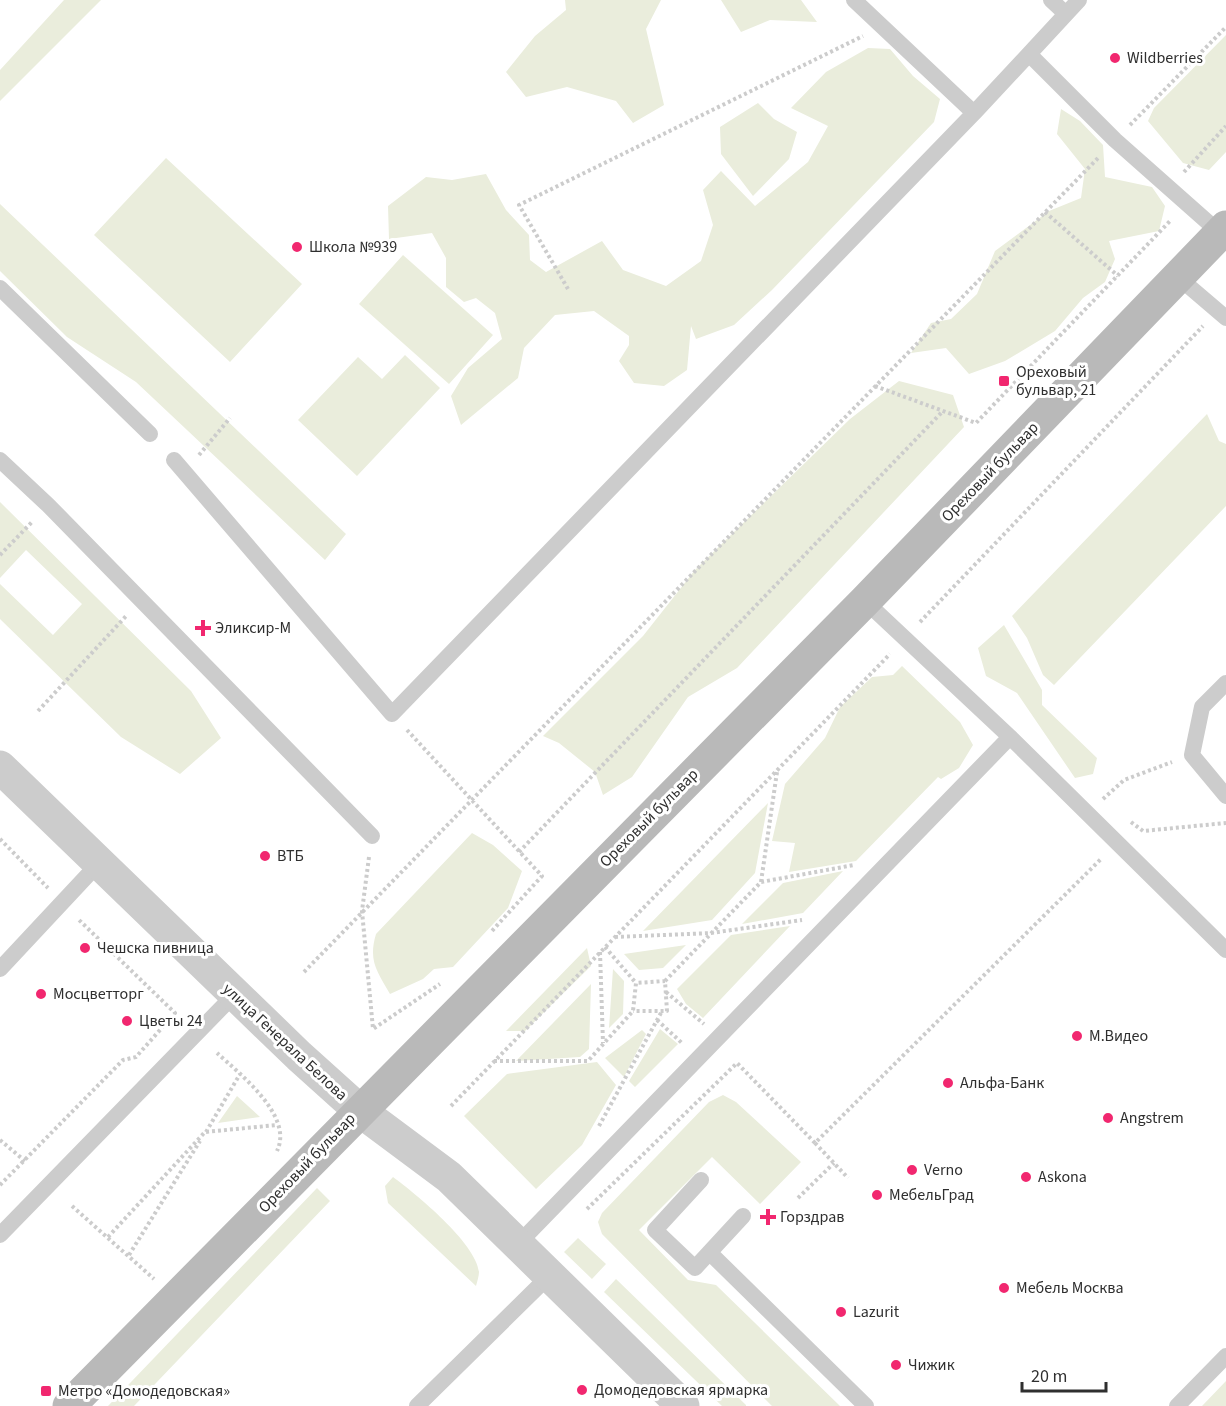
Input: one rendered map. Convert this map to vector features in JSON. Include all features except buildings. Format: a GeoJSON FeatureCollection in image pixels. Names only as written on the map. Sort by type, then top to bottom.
{"type":"FeatureCollection","features":[{"type":"Feature","properties":{"kind":"main road","name":"Ореховый бульвар"},"geometry":{"type":"LineString","coordinates":[[69,1406],[359,1110],[865,601],[1223,230]]}},
{"type":"Feature","properties":{"kind":"street","name":"улица Генерала Белова"},"geometry":{"type":"LineString","coordinates":[[0,767],[234,995],[359,1110],[449,1177],[683,1406]]}},
{"type":"Feature","properties":{"kind":"lane"},"geometry":{"type":"LineString","coordinates":[[854,0],[974,113]]}},
{"type":"Feature","properties":{"kind":"lane"},"geometry":{"type":"LineString","coordinates":[[1051,0],[1066,14]]}},
{"type":"Feature","properties":{"kind":"lane"},"geometry":{"type":"LineString","coordinates":[[180,466],[392,714],[974,113],[1079,0]]}},
{"type":"Feature","properties":{"kind":"lane"},"geometry":{"type":"LineString","coordinates":[[1029,54],[1115,140],[1186,203],[1223,230]]}},
{"type":"Feature","properties":{"kind":"lane"},"geometry":{"type":"LineString","coordinates":[[1178,278],[1222,314]]}},
{"type":"Feature","properties":{"kind":"lane"},"geometry":{"type":"LineString","coordinates":[[0,288],[150,434]]}},
{"type":"Feature","properties":{"kind":"lane"},"geometry":{"type":"LineString","coordinates":[[0,460],[48,505],[372,836]]}},
{"type":"Feature","properties":{"kind":"lane"},"geometry":{"type":"LineString","coordinates":[[865,601],[906,637],[1011,738],[1226,950]]}},
{"type":"Feature","properties":{"kind":"lane"},"geometry":{"type":"LineString","coordinates":[[1226,683],[1202,707],[1192,755],[1226,796]]}},
{"type":"Feature","properties":{"kind":"lane"},"geometry":{"type":"LineString","coordinates":[[518,1244],[1011,738]]}},
{"type":"Feature","properties":{"kind":"lane"},"geometry":{"type":"LineString","coordinates":[[0,969],[100,862]]}},
{"type":"Feature","properties":{"kind":"lane"},"geometry":{"type":"LineString","coordinates":[[0,1235],[234,995]]}},
{"type":"Feature","properties":{"kind":"lane"},"geometry":{"type":"LineString","coordinates":[[701,1180],[656,1230],[695,1268],[711,1254],[743,1216]]}},
{"type":"Feature","properties":{"kind":"lane"},"geometry":{"type":"LineString","coordinates":[[711,1254],[866,1406]]}},
{"type":"Feature","properties":{"kind":"lane"},"geometry":{"type":"LineString","coordinates":[[417,1406],[550,1275]]}},
{"type":"Feature","properties":{"kind":"lane"},"geometry":{"type":"LineString","coordinates":[[1178,1406],[1226,1356]]}},
{"type":"Feature","properties":{"kind":"path"},"geometry":{"type":"LineString","coordinates":[[568,289],[519,205],[882,27]]}},
{"type":"Feature","properties":{"kind":"path"},"geometry":{"type":"LineString","coordinates":[[304,972],[1226,27]]}},
{"type":"Feature","properties":{"kind":"path"},"geometry":{"type":"LineString","coordinates":[[1169,188],[1226,126]]}},
{"type":"Feature","properties":{"kind":"path"},"geometry":{"type":"LineString","coordinates":[[875,386],[976,423],[1186,203]]}},
{"type":"Feature","properties":{"kind":"path"},"geometry":{"type":"LineString","coordinates":[[1045,212],[1118,276]]}},
{"type":"Feature","properties":{"kind":"path"},"geometry":{"type":"LineString","coordinates":[[451,1106],[1222,314]]}},
{"type":"Feature","properties":{"kind":"path"},"geometry":{"type":"LineString","coordinates":[[519,852],[943,411]]}},
{"type":"Feature","properties":{"kind":"path"},"geometry":{"type":"LineString","coordinates":[[180,466],[230,418]]}},
{"type":"Feature","properties":{"kind":"path"},"geometry":{"type":"LineString","coordinates":[[0,555],[48,505]]}},
{"type":"Feature","properties":{"kind":"path"},"geometry":{"type":"LineString","coordinates":[[38,711],[141,600]]}},
{"type":"Feature","properties":{"kind":"path"},"geometry":{"type":"LineString","coordinates":[[392,714],[542,876],[488,935]]}},
{"type":"Feature","properties":{"kind":"path"},"geometry":{"type":"LineString","coordinates":[[1110,806],[1101,800],[1124,780],[1192,755]]}},
{"type":"Feature","properties":{"kind":"path"},"geometry":{"type":"LineString","coordinates":[[761,882],[777,770]]}},
{"type":"Feature","properties":{"kind":"path"},"geometry":{"type":"LineString","coordinates":[[1126,818],[1143,831],[1226,823]]}},
{"type":"Feature","properties":{"kind":"path"},"geometry":{"type":"LineString","coordinates":[[372,836],[362,911],[373,1029],[450,978]]}},
{"type":"Feature","properties":{"kind":"path"},"geometry":{"type":"LineString","coordinates":[[0,839],[175,1013],[135,1057],[123,1060],[0,1185]]}},
{"type":"Feature","properties":{"kind":"path"},"geometry":{"type":"LineString","coordinates":[[814,1143],[1117,843]]}},
{"type":"Feature","properties":{"kind":"path"},"geometry":{"type":"LineString","coordinates":[[636,983],[665,981],[761,882],[863,863],[855,871]]}},
{"type":"Feature","properties":{"kind":"path"},"geometry":{"type":"LineString","coordinates":[[614,938],[711,933],[808,919],[800,927]]}},
{"type":"Feature","properties":{"kind":"path"},"geometry":{"type":"LineString","coordinates":[[494,1061],[588,1061],[633,1011],[636,983],[605,947]]}},
{"type":"Feature","properties":{"kind":"path"},"geometry":{"type":"LineString","coordinates":[[600,952],[603,1044]]}},
{"type":"Feature","properties":{"kind":"path"},"geometry":{"type":"LineString","coordinates":[[633,1011],[667,1011],[665,981]]}},
{"type":"Feature","properties":{"kind":"path"},"geometry":{"type":"LineString","coordinates":[[665,992],[705,1026]]}},
{"type":"Feature","properties":{"kind":"path"},"geometry":{"type":"LineString","coordinates":[[595,1135],[662,1011]]}},
{"type":"Feature","properties":{"kind":"path"},"geometry":{"type":"LineString","coordinates":[[698,1032],[713,1017]]}},
{"type":"Feature","properties":{"kind":"path"},"geometry":{"type":"LineString","coordinates":[[657,1020],[685,1046]]}},
{"type":"Feature","properties":{"kind":"path"},"geometry":{"type":"LineString","coordinates":[[677,1054],[692,1039]]}},
{"type":"Feature","properties":{"kind":"path"},"geometry":{"type":"LineString","coordinates":[[217,1053],[263,1097],[276,1117],[279,1148],[273,1155]]}},
{"type":"Feature","properties":{"kind":"path"},"geometry":{"type":"LineString","coordinates":[[584,1212],[737,1063],[848,1178]]}},
{"type":"Feature","properties":{"kind":"path"},"geometry":{"type":"LineString","coordinates":[[129,1255],[240,1074]]}},
{"type":"Feature","properties":{"kind":"path"},"geometry":{"type":"LineString","coordinates":[[108,1237],[205,1132],[277,1125]]}},
{"type":"Feature","properties":{"kind":"path"},"geometry":{"type":"LineString","coordinates":[[0,1140],[25,1161]]}},
{"type":"Feature","properties":{"kind":"path"},"geometry":{"type":"LineString","coordinates":[[798,1198],[834,1163]]}},
{"type":"Feature","properties":{"kind":"path"},"geometry":{"type":"LineString","coordinates":[[72,1206],[155,1279],[163,1271]]}},
{"type":"Feature","properties":{"kind":"green space"},"geometry":{"type":"Polygon","coordinates":[[[64,0],[101,0],[0,101],[0,70],[64,0]]]}},
{"type":"Feature","properties":{"kind":"green space"},"geometry":{"type":"Polygon","coordinates":[[[565,0],[661,0],[646,29],[664,105],[633,123],[616,101],[567,87],[526,97],[506,72],[535,36],[566,10],[565,0]]]}},
{"type":"Feature","properties":{"kind":"green space"},"geometry":{"type":"Polygon","coordinates":[[[721,0],[801,0],[817,22],[770,20],[741,32],[721,0]]]}},
{"type":"Feature","properties":{"kind":"green space"},"geometry":{"type":"Polygon","coordinates":[[[1226,35],[1226,152],[1209,170],[1183,163],[1148,121],[1154,108],[1226,35]]]}},
{"type":"Feature","properties":{"kind":"green space"},"geometry":{"type":"Polygon","coordinates":[[[868,48],[890,49],[913,76],[940,99],[934,122],[772,290],[734,325],[696,339],[691,326],[687,370],[664,386],[634,383],[619,361],[629,345],[629,336],[594,311],[555,315],[524,348],[518,378],[461,425],[451,396],[468,368],[502,339],[495,313],[476,298],[464,302],[446,287],[446,258],[432,233],[389,239],[388,206],[426,177],[452,180],[486,174],[506,210],[529,235],[530,260],[546,272],[602,241],[623,270],[666,286],[701,261],[713,225],[703,190],[721,171],[755,206],[808,162],[828,126],[791,108],[826,72],[868,48]]]}},
{"type":"Feature","properties":{"kind":"green space"},"geometry":{"type":"Polygon","coordinates":[[[758,103],[774,119],[797,132],[789,159],[753,196],[721,154],[720,127],[758,103]]]}},
{"type":"Feature","properties":{"kind":"green space"},"geometry":{"type":"Polygon","coordinates":[[[1061,109],[1080,121],[1103,145],[1105,177],[1152,187],[1165,206],[1159,231],[1109,241],[1115,259],[1105,282],[1083,298],[1055,331],[1005,361],[969,374],[946,348],[911,353],[931,323],[951,319],[977,294],[995,251],[1049,211],[1081,198],[1085,169],[1057,134],[1061,109]]]}},
{"type":"Feature","properties":{"kind":"green space"},"geometry":{"type":"Polygon","coordinates":[[[166,158],[302,284],[230,362],[94,235],[166,158]]]}},
{"type":"Feature","properties":{"kind":"green space"},"geometry":{"type":"Polygon","coordinates":[[[0,204],[346,534],[325,560],[136,382],[67,337],[0,271],[0,204]]]}},
{"type":"Feature","properties":{"kind":"green space"},"geometry":{"type":"Polygon","coordinates":[[[403,255],[493,335],[449,384],[359,304],[403,255]]]}},
{"type":"Feature","properties":{"kind":"green space"},"geometry":{"type":"Polygon","coordinates":[[[405,355],[440,388],[357,476],[298,420],[358,357],[382,379],[405,355]]]}},
{"type":"Feature","properties":{"kind":"green space"},"geometry":{"type":"Polygon","coordinates":[[[899,381],[953,395],[964,427],[737,668],[688,697],[632,777],[603,795],[595,772],[559,743],[543,736],[643,636],[695,570],[850,419],[899,381]]]}},
{"type":"Feature","properties":{"kind":"green space"},"geometry":{"type":"Polygon","coordinates":[[[1207,414],[1219,441],[1226,444],[1226,506],[1054,685],[1043,675],[1027,638],[1012,616],[1207,414]]]}},
{"type":"Feature","properties":{"kind":"green space"},"geometry":{"type":"Polygon","coordinates":[[[0,502],[191,691],[221,738],[180,774],[121,737],[0,619],[0,584],[53,635],[82,604],[26,550],[0,578],[0,502]]]}},
{"type":"Feature","properties":{"kind":"green space"},"geometry":{"type":"Polygon","coordinates":[[[1004,625],[1042,690],[1042,705],[1097,758],[1093,774],[1075,778],[1017,693],[986,676],[978,648],[1004,625]]]}},
{"type":"Feature","properties":{"kind":"green space"},"geometry":{"type":"Polygon","coordinates":[[[902,666],[960,722],[973,745],[959,768],[941,779],[938,777],[856,861],[789,872],[795,843],[772,841],[785,784],[825,738],[840,707],[872,677],[893,675],[902,666]]]}},
{"type":"Feature","properties":{"kind":"green space"},"geometry":{"type":"Polygon","coordinates":[[[768,803],[755,873],[712,920],[643,931],[768,803]]]}},
{"type":"Feature","properties":{"kind":"green space"},"geometry":{"type":"Polygon","coordinates":[[[472,833],[493,845],[522,871],[508,908],[453,967],[434,969],[423,979],[390,994],[373,959],[376,934],[472,833]]]}},
{"type":"Feature","properties":{"kind":"green space"},"geometry":{"type":"Polygon","coordinates":[[[843,871],[803,913],[742,924],[783,883],[843,871]]]}},
{"type":"Feature","properties":{"kind":"green space"},"geometry":{"type":"Polygon","coordinates":[[[790,926],[703,1018],[686,1004],[677,989],[731,935],[790,926]]]}},
{"type":"Feature","properties":{"kind":"green space"},"geometry":{"type":"Polygon","coordinates":[[[686,945],[663,968],[639,970],[624,954],[686,945]]]}},
{"type":"Feature","properties":{"kind":"green space"},"geometry":{"type":"Polygon","coordinates":[[[587,948],[591,966],[525,1031],[506,1031],[587,948]]]}},
{"type":"Feature","properties":{"kind":"green space"},"geometry":{"type":"Polygon","coordinates":[[[613,969],[624,981],[623,1014],[609,1028],[613,969]]]}},
{"type":"Feature","properties":{"kind":"green space"},"geometry":{"type":"Polygon","coordinates":[[[591,984],[589,1049],[580,1057],[516,1061],[591,984]]]}},
{"type":"Feature","properties":{"kind":"green space"},"geometry":{"type":"Polygon","coordinates":[[[660,1029],[678,1044],[635,1087],[629,1081],[660,1029]]]}},
{"type":"Feature","properties":{"kind":"green space"},"geometry":{"type":"Polygon","coordinates":[[[642,1030],[646,1034],[624,1077],[605,1058],[642,1030]]]}},
{"type":"Feature","properties":{"kind":"green space"},"geometry":{"type":"Polygon","coordinates":[[[597,1062],[616,1085],[582,1145],[536,1189],[464,1116],[507,1074],[597,1062]]]}},
{"type":"Feature","properties":{"kind":"green space"},"geometry":{"type":"Polygon","coordinates":[[[723,1095],[736,1102],[801,1162],[760,1204],[712,1157],[639,1230],[688,1280],[716,1285],[840,1406],[772,1406],[602,1234],[598,1222],[602,1213],[709,1102],[723,1095]]]}},
{"type":"Feature","properties":{"kind":"green space"},"geometry":{"type":"Polygon","coordinates":[[[237,1096],[260,1117],[218,1123],[237,1096]]]}},
{"type":"Feature","properties":{"kind":"green space"},"geometry":{"type":"Polygon","coordinates":[[[393,1177],[444,1220],[468,1247],[479,1272],[476,1286],[388,1203],[385,1186],[393,1177]]]}},
{"type":"Feature","properties":{"kind":"green space"},"geometry":{"type":"Polygon","coordinates":[[[317,1188],[330,1201],[134,1406],[108,1406],[317,1188]]]}},
{"type":"Feature","properties":{"kind":"green space"},"geometry":{"type":"Polygon","coordinates":[[[578,1238],[606,1264],[592,1279],[564,1252],[578,1238]]]}},
{"type":"Feature","properties":{"kind":"green space"},"geometry":{"type":"Polygon","coordinates":[[[616,1279],[746,1406],[722,1406],[604,1292],[616,1279]]]}},
{"type":"Feature","properties":{"kind":"green space"},"geometry":{"type":"Polygon","coordinates":[[[1226,1381],[1226,1406],[1202,1406],[1226,1381]]]}},
{"type":"Feature","properties":{"kind":"place","name":"Wildberries"},"geometry":{"type":"Point","coordinates":[1115,58]}},
{"type":"Feature","properties":{"kind":"place","name":"Школа №939"},"geometry":{"type":"Point","coordinates":[297,247]}},
{"type":"Feature","properties":{"kind":"place","name":"Ореховый бульвар, 21"},"geometry":{"type":"Point","coordinates":[1004,381]}},
{"type":"Feature","properties":{"kind":"place","name":"Эликсир-М"},"geometry":{"type":"Point","coordinates":[203,628]}},
{"type":"Feature","properties":{"kind":"place","name":"ВТБ"},"geometry":{"type":"Point","coordinates":[265,856]}},
{"type":"Feature","properties":{"kind":"place","name":"Чешска пивница"},"geometry":{"type":"Point","coordinates":[85,948]}},
{"type":"Feature","properties":{"kind":"place","name":"Мосцветторг"},"geometry":{"type":"Point","coordinates":[41,994]}},
{"type":"Feature","properties":{"kind":"place","name":"Цветы 24"},"geometry":{"type":"Point","coordinates":[127,1021]}},
{"type":"Feature","properties":{"kind":"place","name":"М.Видео"},"geometry":{"type":"Point","coordinates":[1077,1036]}},
{"type":"Feature","properties":{"kind":"place","name":"Альфа-Банк"},"geometry":{"type":"Point","coordinates":[948,1083]}},
{"type":"Feature","properties":{"kind":"place","name":"Angstrem"},"geometry":{"type":"Point","coordinates":[1108,1118]}},
{"type":"Feature","properties":{"kind":"place","name":"Verno"},"geometry":{"type":"Point","coordinates":[912,1170]}},
{"type":"Feature","properties":{"kind":"place","name":"Askona"},"geometry":{"type":"Point","coordinates":[1026,1177]}},
{"type":"Feature","properties":{"kind":"place","name":"МебельГрад"},"geometry":{"type":"Point","coordinates":[877,1195]}},
{"type":"Feature","properties":{"kind":"place","name":"Горздрав"},"geometry":{"type":"Point","coordinates":[768,1217]}},
{"type":"Feature","properties":{"kind":"place","name":"Мебель Москва"},"geometry":{"type":"Point","coordinates":[1004,1288]}},
{"type":"Feature","properties":{"kind":"place","name":"Lazurit"},"geometry":{"type":"Point","coordinates":[841,1312]}},
{"type":"Feature","properties":{"kind":"place","name":"Чижик"},"geometry":{"type":"Point","coordinates":[896,1365]}},
{"type":"Feature","properties":{"kind":"place","name":"Домодедовская ярмарка"},"geometry":{"type":"Point","coordinates":[582,1390]}},
{"type":"Feature","properties":{"kind":"place","name":"Метро «Домодедовская»"},"geometry":{"type":"Point","coordinates":[46,1391]}}]}
